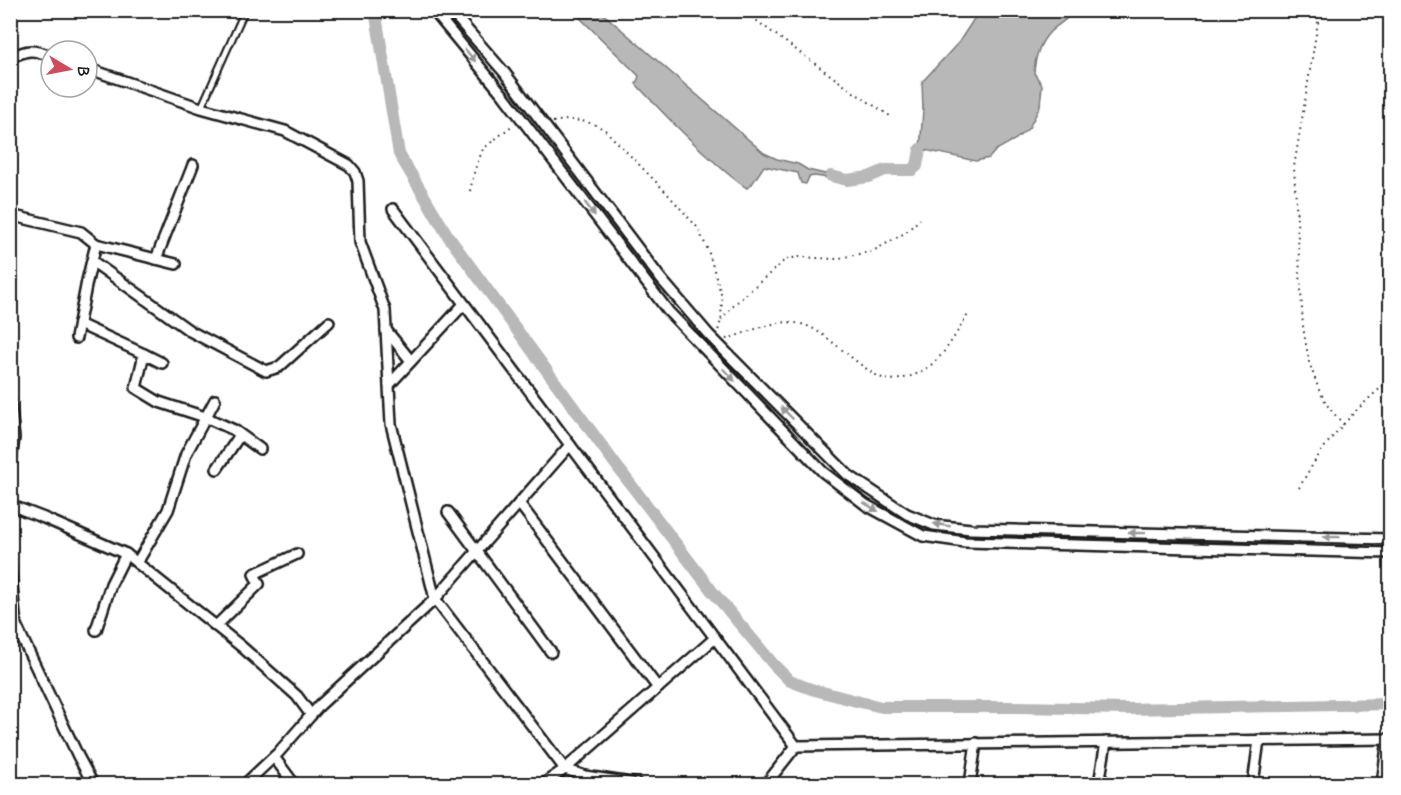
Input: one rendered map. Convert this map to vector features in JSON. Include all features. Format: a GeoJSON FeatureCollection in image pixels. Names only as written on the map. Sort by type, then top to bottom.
{"type":"FeatureCollection","features":[{"type":"Feature","properties":{"kind":"street"},"geometry":{"type":"LineString","coordinates":[[433,10],[521,119],[668,311],[824,472],[866,505],[923,536],[965,542],[1387,553],[1387,539],[971,529],[934,525],[907,514],[848,475],[716,342],[661,279],[504,72],[450,10]]}},
{"type":"Feature","properties":{"kind":"street"},"geometry":{"type":"LineString","coordinates":[[10,58],[22,52],[39,52]]}},
{"type":"Feature","properties":{"kind":"street"},"geometry":{"type":"LineString","coordinates":[[99,72],[201,108],[285,131],[349,165],[358,181],[360,242],[385,310],[391,424],[435,599],[565,769],[585,776],[638,784]]}},
{"type":"Feature","properties":{"kind":"street"},"geometry":{"type":"LineString","coordinates":[[532,134],[543,124]]}},
{"type":"Feature","properties":{"kind":"street"},"geometry":{"type":"LineString","coordinates":[[156,259],[193,165]]}},
{"type":"Feature","properties":{"kind":"street"},"geometry":{"type":"LineString","coordinates":[[393,209],[796,746]]}},
{"type":"Feature","properties":{"kind":"street"},"geometry":{"type":"LineString","coordinates":[[10,215],[81,232],[96,244],[176,264]]}},
{"type":"Feature","properties":{"kind":"street"},"geometry":{"type":"LineString","coordinates":[[76,338],[96,244]]}},
{"type":"Feature","properties":{"kind":"street"},"geometry":{"type":"LineString","coordinates":[[92,261],[190,331],[266,371],[279,368],[329,322]]}},
{"type":"Feature","properties":{"kind":"street"},"geometry":{"type":"LineString","coordinates":[[389,385],[464,304]]}},
{"type":"Feature","properties":{"kind":"street"},"geometry":{"type":"LineString","coordinates":[[79,324],[162,363]]}},
{"type":"Feature","properties":{"kind":"street"},"geometry":{"type":"LineString","coordinates":[[386,330],[411,361]]}},
{"type":"Feature","properties":{"kind":"street"},"geometry":{"type":"LineString","coordinates":[[706,352],[716,342]]}},
{"type":"Feature","properties":{"kind":"street"},"geometry":{"type":"LineString","coordinates":[[144,354],[136,388],[159,402],[205,417],[234,430],[260,449]]}},
{"type":"Feature","properties":{"kind":"street"},"geometry":{"type":"LineString","coordinates":[[10,400],[14,438],[10,469]]}},
{"type":"Feature","properties":{"kind":"street"},"geometry":{"type":"LineString","coordinates":[[137,563],[168,510],[186,454],[215,400]]}},
{"type":"Feature","properties":{"kind":"street"},"geometry":{"type":"LineString","coordinates":[[217,469],[240,435]]}},
{"type":"Feature","properties":{"kind":"street"},"geometry":{"type":"LineString","coordinates":[[245,784],[274,757],[320,705],[435,599],[570,445]]}},
{"type":"Feature","properties":{"kind":"street"},"geometry":{"type":"LineString","coordinates":[[519,503],[658,688]]}},
{"type":"Feature","properties":{"kind":"street"},"geometry":{"type":"LineString","coordinates":[[10,505],[126,554],[242,647],[297,696],[311,715]]}},
{"type":"Feature","properties":{"kind":"street"},"geometry":{"type":"LineString","coordinates":[[448,512],[551,652]]}},
{"type":"Feature","properties":{"kind":"street"},"geometry":{"type":"LineString","coordinates":[[1006,543],[1007,530]]}},
{"type":"Feature","properties":{"kind":"street"},"geometry":{"type":"LineString","coordinates":[[96,630],[111,584],[126,554]]}},
{"type":"Feature","properties":{"kind":"street"},"geometry":{"type":"LineString","coordinates":[[216,626],[259,584],[254,574],[297,554]]}},
{"type":"Feature","properties":{"kind":"street"},"geometry":{"type":"LineString","coordinates":[[10,567],[13,626],[93,784]]}},
{"type":"Feature","properties":{"kind":"street"},"geometry":{"type":"LineString","coordinates":[[543,784],[565,769],[715,638]]}},
{"type":"Feature","properties":{"kind":"street"},"geometry":{"type":"LineString","coordinates":[[796,746],[1390,739],[1382,784]]}},
{"type":"Feature","properties":{"kind":"street"},"geometry":{"type":"LineString","coordinates":[[1253,784],[1259,740]]}},
{"type":"Feature","properties":{"kind":"street"},"geometry":{"type":"LineString","coordinates":[[1099,784],[1106,742]]}},
{"type":"Feature","properties":{"kind":"street"},"geometry":{"type":"LineString","coordinates":[[970,784],[976,743]]}},
{"type":"Feature","properties":{"kind":"street"},"geometry":{"type":"LineString","coordinates":[[766,784],[796,746]]}},
{"type":"Feature","properties":{"kind":"street"},"geometry":{"type":"LineString","coordinates":[[274,757],[294,784]]}},
{"type":"Feature","properties":{"kind":"lane"},"geometry":{"type":"LineString","coordinates":[[201,108],[245,10]]}},
{"type":"Feature","properties":{"kind":"path"},"geometry":{"type":"LineString","coordinates":[[742,10],[852,91],[893,118]]}},
{"type":"Feature","properties":{"kind":"path"},"geometry":{"type":"LineString","coordinates":[[1320,10],[1294,167],[1303,327],[1309,362],[1319,390],[1329,408],[1344,425]]}},
{"type":"Feature","properties":{"kind":"path"},"geometry":{"type":"LineString","coordinates":[[470,191],[483,149],[521,119]]}},
{"type":"Feature","properties":{"kind":"path"},"geometry":{"type":"LineString","coordinates":[[543,124],[563,120],[580,120],[594,123],[605,130],[697,227],[708,250],[722,297],[721,320],[716,342]]}},
{"type":"Feature","properties":{"kind":"path"},"geometry":{"type":"LineString","coordinates":[[721,320],[736,303],[786,259],[800,257],[835,259],[873,251],[905,233],[920,219]]}},
{"type":"Feature","properties":{"kind":"path"},"geometry":{"type":"LineString","coordinates":[[716,342],[766,326],[795,322],[819,332],[869,370],[884,378],[898,380],[916,375],[931,367],[941,356],[969,313]]}},
{"type":"Feature","properties":{"kind":"path"},"geometry":{"type":"LineString","coordinates":[[1299,488],[1322,450],[1368,399],[1390,380]]}},
{"type":"Feature","properties":{"kind":"shaded area"},"geometry":{"type":"Polygon","coordinates":[[[573,11],[600,11],[764,153],[798,164],[808,170],[829,175],[830,178],[809,177],[806,184],[801,183],[798,173],[764,166],[752,184],[747,188],[742,185],[663,113],[636,84],[639,76],[573,11]]]}},
{"type":"Feature","properties":{"kind":"shaded area"},"geometry":{"type":"Polygon","coordinates":[[[979,11],[1073,11],[1049,33],[1038,52],[1034,73],[1042,85],[1040,106],[1029,128],[1016,139],[996,150],[989,158],[976,161],[920,149],[923,110],[922,82],[959,42],[979,11]]]}},
{"type":"Feature","properties":{"kind":"waterway"},"geometry":{"type":"LineString","coordinates":[[375,10],[399,154],[448,236],[616,465],[712,591],[790,681],[811,689],[882,707],[1127,709],[1390,704]]}},
{"type":"Feature","properties":{"kind":"waterway"},"geometry":{"type":"LineString","coordinates":[[831,176],[847,180],[869,177],[885,170],[912,170],[917,166],[920,149]]}}]}
